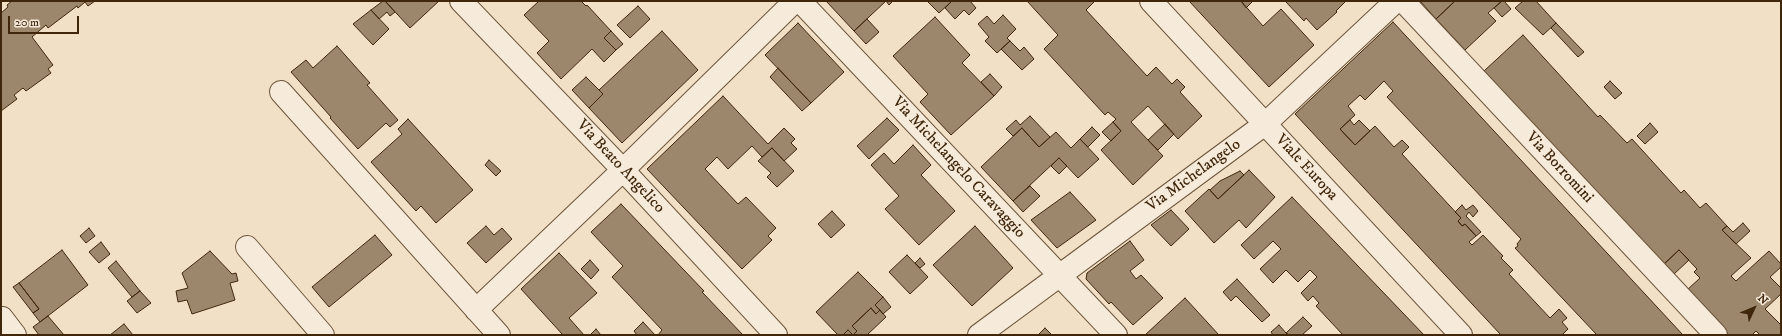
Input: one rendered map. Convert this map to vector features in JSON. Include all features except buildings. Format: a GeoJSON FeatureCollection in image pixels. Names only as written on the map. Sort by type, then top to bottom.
{"type":"FeatureCollection","features":[{"type":"Feature","properties":{"kind":"street","name":"Via Beato Angelico"},"geometry":{"type":"LineString","coordinates":[[461,1],[623,170],[776,335]]}},
{"type":"Feature","properties":{"kind":"street"},"geometry":{"type":"LineString","coordinates":[[476,310],[623,170],[795,1]]}},
{"type":"Feature","properties":{"kind":"street","name":"Via Michelangelo Caravaggio"},"geometry":{"type":"LineString","coordinates":[[800,1],[1116,335]]}},
{"type":"Feature","properties":{"kind":"street","name":"Viale Europa"},"geometry":{"type":"LineString","coordinates":[[1151,1],[1461,335]]}},
{"type":"Feature","properties":{"kind":"street","name":"Via Michelangelo"},"geometry":{"type":"LineString","coordinates":[[979,335],[1265,124],[1396,1]]}},
{"type":"Feature","properties":{"kind":"street","name":"Via Borromini"},"geometry":{"type":"LineString","coordinates":[[1403,1],[1716,335]]}},
{"type":"Feature","properties":{"kind":"street"},"geometry":{"type":"LineString","coordinates":[[281,92],[499,335]]}},
{"type":"Feature","properties":{"kind":"street"},"geometry":{"type":"LineString","coordinates":[[248,246],[324,335]]}}]}
